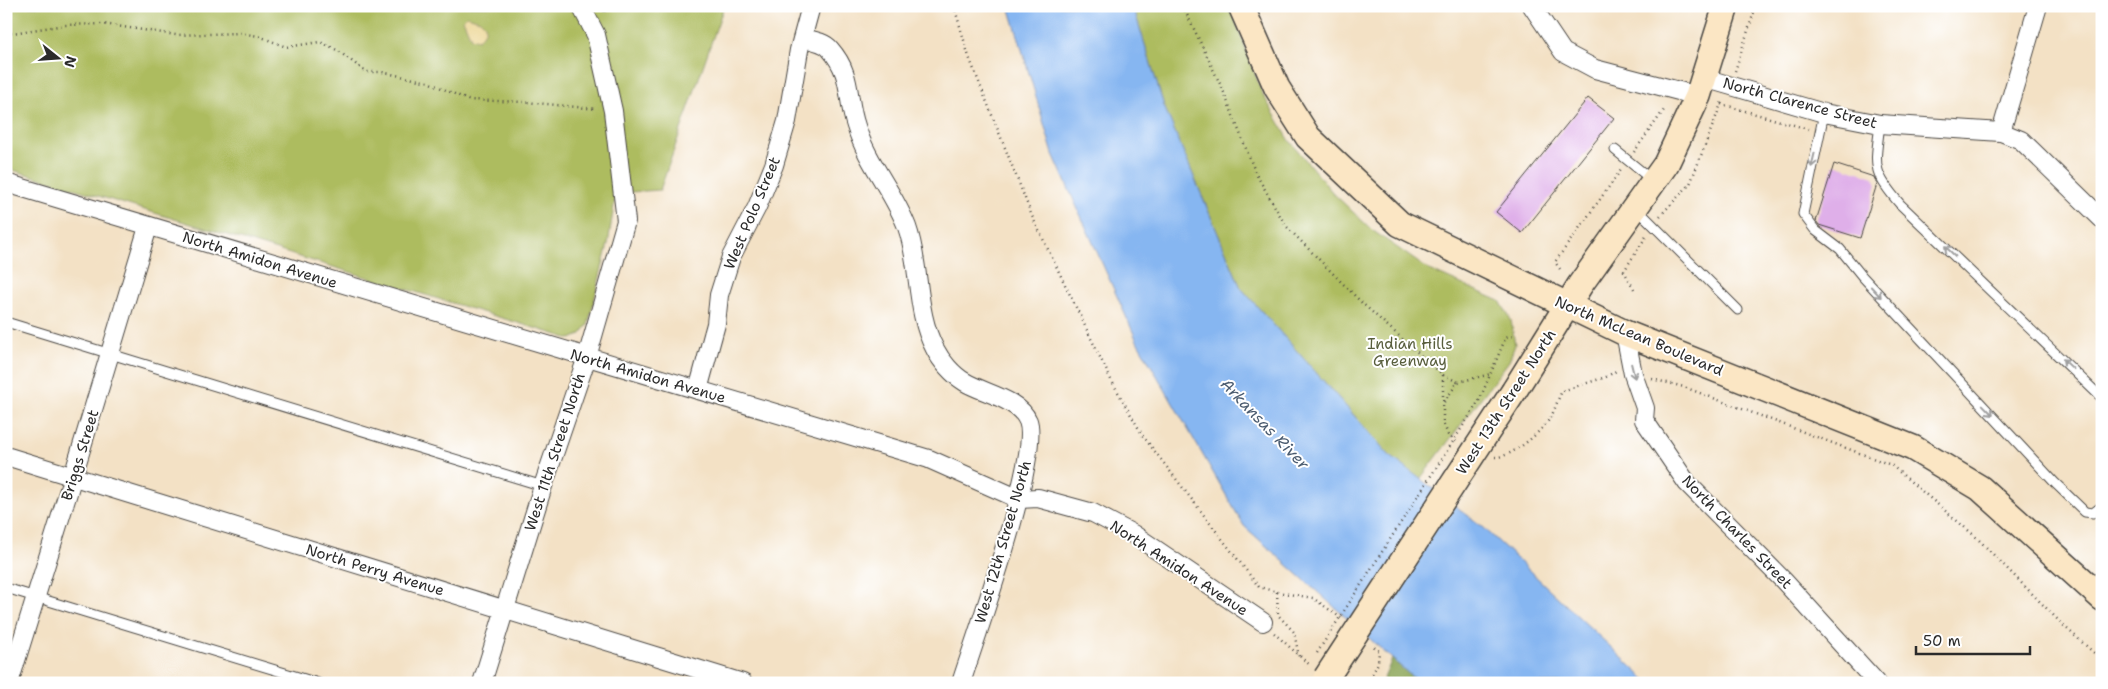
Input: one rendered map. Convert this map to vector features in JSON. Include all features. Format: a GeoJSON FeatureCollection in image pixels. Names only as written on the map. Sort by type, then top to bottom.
{"type":"FeatureCollection","features":[{"type":"Feature","properties":{"kind":"main road","name":"North McLean Boulevard"},"geometry":{"type":"LineString","coordinates":[[1242,6],[1276,88],[1308,137],[1400,224],[1625,333],[1913,448],[1980,488],[2102,598]]}},
{"type":"Feature","properties":{"kind":"main road","name":"West 13th Street North"},"geometry":{"type":"LineString","coordinates":[[1325,680],[1514,392],[1567,305],[1666,164],[1708,92],[1726,6]]}},
{"type":"Feature","properties":{"kind":"street"},"geometry":{"type":"LineString","coordinates":[[581,6],[596,35],[613,111]]}},
{"type":"Feature","properties":{"kind":"street","name":"West Polo Street"},"geometry":{"type":"LineString","coordinates":[[698,390],[716,324],[719,294],[731,256],[757,207],[774,165],[787,121],[811,6]]}},
{"type":"Feature","properties":{"kind":"street","name":"North Clarence Street"},"geometry":{"type":"LineString","coordinates":[[1532,6],[1563,52],[1595,69],[1880,124],[2001,132],[2021,140],[2102,219]]}},
{"type":"Feature","properties":{"kind":"street"},"geometry":{"type":"LineString","coordinates":[[2001,132],[2038,6]]}},
{"type":"Feature","properties":{"kind":"street","name":"West 12th Street North"},"geometry":{"type":"LineString","coordinates":[[803,38],[829,47],[846,73],[856,126],[874,169],[907,227],[926,324],[935,349],[953,373],[964,382],[1009,402],[1019,409],[1028,420],[1030,439],[1028,458],[1018,499],[961,683]]}},
{"type":"Feature","properties":{"kind":"street","name":"West 11th Street North"},"geometry":{"type":"LineString","coordinates":[[482,683],[543,486],[587,357],[626,220],[613,111]]}},
{"type":"Feature","properties":{"kind":"street","name":"North Amidon Avenue"},"geometry":{"type":"LineString","coordinates":[[6,183],[929,459],[1018,499],[1038,498],[1092,513],[1133,534],[1263,622]]}},
{"type":"Feature","properties":{"kind":"street","name":"Briggs Street"},"geometry":{"type":"LineString","coordinates":[[8,683],[36,597],[148,226]]}},
{"type":"Feature","properties":{"kind":"street","name":"North Charles Street"},"geometry":{"type":"LineString","coordinates":[[1625,333],[1633,374],[1646,408],[1644,420],[1687,483],[1784,581],[1877,683]]}},
{"type":"Feature","properties":{"kind":"street","name":"North Perry Avenue"},"geometry":{"type":"LineString","coordinates":[[6,456],[743,683]]}},
{"type":"Feature","properties":{"kind":"lane"},"geometry":{"type":"LineString","coordinates":[[1824,113],[1803,214],[1815,230],[1840,250],[2055,483],[2085,512],[2093,513],[2102,506]]}},
{"type":"Feature","properties":{"kind":"lane"},"geometry":{"type":"LineString","coordinates":[[1880,124],[1876,172],[1884,186],[1900,204],[2102,398]]}},
{"type":"Feature","properties":{"kind":"lane"},"geometry":{"type":"LineString","coordinates":[[1615,150],[1654,181]]}},
{"type":"Feature","properties":{"kind":"lane"},"geometry":{"type":"LineString","coordinates":[[1635,207],[1738,310]]}},
{"type":"Feature","properties":{"kind":"lane"},"geometry":{"type":"LineString","coordinates":[[6,322],[543,486]]}},
{"type":"Feature","properties":{"kind":"lane"},"geometry":{"type":"LineString","coordinates":[[6,588],[318,683]]}},
{"type":"Feature","properties":{"kind":"path"},"geometry":{"type":"LineString","coordinates":[[954,6],[969,57],[1032,216],[1110,378],[1143,436],[1259,586],[1277,592],[1312,598],[1328,607],[1343,620]]}},
{"type":"Feature","properties":{"kind":"path"},"geometry":{"type":"LineString","coordinates":[[1184,6],[1223,90],[1256,174],[1286,226],[1364,304],[1443,375],[1458,382],[1490,374]]}},
{"type":"Feature","properties":{"kind":"path"},"geometry":{"type":"LineString","coordinates":[[6,34],[65,25],[103,24],[176,35],[240,33],[260,36],[286,47],[320,42],[338,50],[366,72],[382,72],[428,82],[468,100],[526,102],[613,111]]}},
{"type":"Feature","properties":{"kind":"path"},"geometry":{"type":"LineString","coordinates":[[1708,92],[1820,132]]}},
{"type":"Feature","properties":{"kind":"path"},"geometry":{"type":"LineString","coordinates":[[1560,270],[1555,262],[1664,110]]}},
{"type":"Feature","properties":{"kind":"path"},"geometry":{"type":"LineString","coordinates":[[1316,653],[1479,401],[1506,337],[1516,336]]}},
{"type":"Feature","properties":{"kind":"path"},"geometry":{"type":"LineString","coordinates":[[1495,457],[1504,458],[1530,439],[1550,418],[1562,391],[1606,377],[1617,370],[1684,387],[1890,465],[1975,536],[2065,628],[2102,660]]}},
{"type":"Feature","properties":{"kind":"path"},"geometry":{"type":"LineString","coordinates":[[1443,375],[1443,422],[1448,435],[1462,446]]}},
{"type":"Feature","properties":{"kind":"path"},"geometry":{"type":"LineString","coordinates":[[1444,402],[1458,382]]}},
{"type":"Feature","properties":{"kind":"path"},"geometry":{"type":"LineString","coordinates":[[1263,622],[1300,658],[1294,632],[1278,615],[1277,592]]}},
{"type":"Feature","properties":{"kind":"path"},"geometry":{"type":"LineString","coordinates":[[1368,683],[1378,663],[1379,650],[1372,644]]}},
{"type":"Feature","properties":{"kind":"green space"},"geometry":{"type":"Polygon","coordinates":[[[6,6],[724,6],[660,190],[616,193],[608,244],[588,325],[580,335],[571,339],[6,168],[6,6]]]}},
{"type":"Feature","properties":{"kind":"green space","name":"Indian Hills Greenway"},"geometry":{"type":"Polygon","coordinates":[[[1133,6],[1230,6],[1262,93],[1290,141],[1333,193],[1372,230],[1429,270],[1500,301],[1511,320],[1515,345],[1509,361],[1420,479],[1389,455],[1241,288],[1164,106],[1133,6]]]}},
{"type":"Feature","properties":{"kind":"green space"},"geometry":{"type":"Polygon","coordinates":[[[1392,659],[1419,683],[1382,683],[1392,659]]]}},
{"type":"Feature","properties":{"kind":"sand"},"geometry":{"type":"Polygon","coordinates":[[[467,16],[480,20],[485,25],[485,31],[478,40],[471,38],[463,19],[467,16]]]}},
{"type":"Feature","properties":{"kind":"water","name":"Arkansas River"},"geometry":{"type":"Polygon","coordinates":[[[1009,6],[1133,6],[1164,106],[1241,288],[1389,455],[1483,527],[1649,683],[1419,683],[1244,526],[1138,343],[1053,154],[1009,6]]]}},
{"type":"Feature","properties":{"kind":"building"},"geometry":{"type":"Polygon","coordinates":[[[1588,98],[1614,118],[1522,233],[1496,212],[1588,98]]]}},
{"type":"Feature","properties":{"kind":"building"},"geometry":{"type":"Polygon","coordinates":[[[1834,164],[1874,177],[1877,184],[1860,238],[1819,225],[1816,221],[1834,164]]]}}]}
